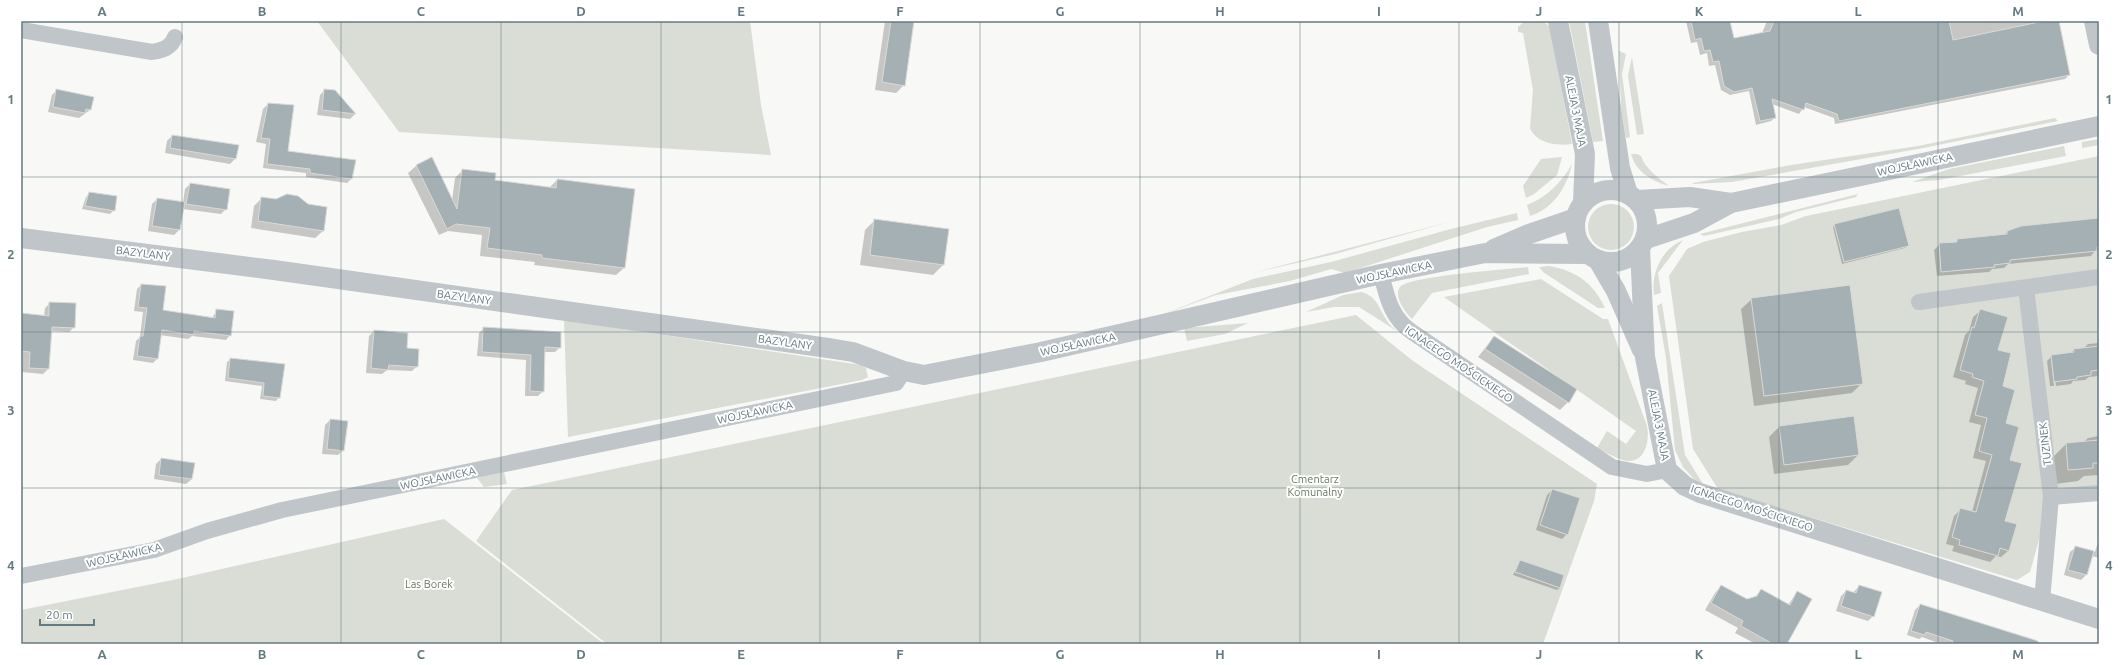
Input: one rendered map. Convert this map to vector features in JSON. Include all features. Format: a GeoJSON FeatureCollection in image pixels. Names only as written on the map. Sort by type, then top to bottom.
{"type":"FeatureCollection","features":[{"type":"Feature","properties":{"kind":"street","name":"ALEJA 3 MAJA"},"geometry":{"type":"LineString","coordinates":[[1558,21],[1584,154],[1580,210]]}},
{"type":"Feature","properties":{"kind":"street"},"geometry":{"type":"LineString","coordinates":[[1598,21],[1620,168],[1632,197],[1645,211],[1648,225],[1643,244],[1632,256],[1621,261],[1609,262],[1593,257],[1579,244],[1575,231],[1580,210],[1592,195],[1604,190],[1616,190],[1632,197]]}},
{"type":"Feature","properties":{"kind":"street"},"geometry":{"type":"LineString","coordinates":[[2094,21],[2099,45]]}},
{"type":"Feature","properties":{"kind":"street"},"geometry":{"type":"LineString","coordinates":[[21,30],[152,52],[164,50],[173,43],[175,37]]}},
{"type":"Feature","properties":{"kind":"street","name":"WOJSŁAWICKA"},"geometry":{"type":"LineString","coordinates":[[1643,244],[1694,223],[1731,202],[2099,126]]}},
{"type":"Feature","properties":{"kind":"street","name":"WOJSŁAWICKA"},"geometry":{"type":"LineString","coordinates":[[1632,197],[1690,197],[1731,202]]}},
{"type":"Feature","properties":{"kind":"street","name":"WOJSŁAWICKA"},"geometry":{"type":"LineString","coordinates":[[21,576],[154,550],[207,531],[282,510],[896,383],[904,371],[924,375],[955,370],[1171,323],[1381,274],[1485,253],[1580,210]]}},
{"type":"Feature","properties":{"kind":"street","name":"BAZYLANY"},"geometry":{"type":"LineString","coordinates":[[21,238],[274,270],[834,349],[867,356],[904,371]]}},
{"type":"Feature","properties":{"kind":"street","name":"ALEJA 3 MAJA"},"geometry":{"type":"LineString","coordinates":[[1643,244],[1645,357],[1667,470]]}},
{"type":"Feature","properties":{"kind":"street","name":"WOJSŁAWICKA"},"geometry":{"type":"LineString","coordinates":[[1485,253],[1593,257]]}},
{"type":"Feature","properties":{"kind":"street","name":"ALEJA 3 MAJA"},"geometry":{"type":"LineString","coordinates":[[1593,257],[1616,292],[1645,357]]}},
{"type":"Feature","properties":{"kind":"street","name":"IGNACEGO MOŚCICKIEGO"},"geometry":{"type":"LineString","coordinates":[[1381,274],[1394,314],[1403,326],[1612,467],[1647,474],[1667,470],[1685,486],[1700,493],[2099,619]]}},
{"type":"Feature","properties":{"kind":"street"},"geometry":{"type":"LineString","coordinates":[[1919,302],[2099,277]]}},
{"type":"Feature","properties":{"kind":"street","name":"TUZINEK"},"geometry":{"type":"LineString","coordinates":[[2026,288],[2051,497],[2042,600]]}},
{"type":"Feature","properties":{"kind":"street"},"geometry":{"type":"LineString","coordinates":[[2051,497],[2099,493]]}},
{"type":"Feature","properties":{"kind":"green space"},"geometry":{"type":"Polygon","coordinates":[[[317,21],[750,21],[761,105],[771,155],[399,132],[317,21]]]}},
{"type":"Feature","properties":{"kind":"green space"},"geometry":{"type":"Polygon","coordinates":[[[1525,21],[1543,21],[1550,27],[1572,144],[1560,145],[1542,141],[1537,138],[1530,128],[1533,90],[1523,33],[1518,32],[1518,27],[1525,21]]]}},
{"type":"Feature","properties":{"kind":"green space"},"geometry":{"type":"Polygon","coordinates":[[[1569,21],[1585,21],[1603,141],[1593,142],[1569,21]]]}},
{"type":"Feature","properties":{"kind":"green space"},"geometry":{"type":"Polygon","coordinates":[[[1619,51],[1626,54],[1622,74],[1630,137],[1626,138],[1621,107],[1619,51]]]}},
{"type":"Feature","properties":{"kind":"green space"},"geometry":{"type":"Polygon","coordinates":[[[1632,57],[1644,134],[1637,135],[1628,76],[1632,57]]]}},
{"type":"Feature","properties":{"kind":"green space"},"geometry":{"type":"Polygon","coordinates":[[[2055,118],[2058,121],[1918,149],[1732,182],[1693,184],[1791,165],[1918,146],[2055,118]]]}},
{"type":"Feature","properties":{"kind":"green space"},"geometry":{"type":"Polygon","coordinates":[[[2099,139],[2099,145],[2082,148],[2082,142],[2099,139]]]}},
{"type":"Feature","properties":{"kind":"green space"},"geometry":{"type":"Polygon","coordinates":[[[2064,146],[2066,156],[1939,180],[1912,182],[1949,169],[2064,146]]]}},
{"type":"Feature","properties":{"kind":"green space"},"geometry":{"type":"Polygon","coordinates":[[[1631,154],[1641,156],[1649,169],[1669,186],[1651,178],[1641,171],[1633,160],[1631,154]]]}},
{"type":"Feature","properties":{"kind":"green space"},"geometry":{"type":"Polygon","coordinates":[[[2099,156],[2099,493],[2051,497],[2030,572],[2017,580],[1718,489],[1693,449],[1669,276],[1687,249],[1703,242],[1742,232],[1781,225],[1806,216],[2099,156]]]}},
{"type":"Feature","properties":{"kind":"green space"},"geometry":{"type":"Polygon","coordinates":[[[1562,157],[1557,175],[1534,194],[1526,198],[1523,186],[1541,159],[1562,157]]]}},
{"type":"Feature","properties":{"kind":"green space"},"geometry":{"type":"Polygon","coordinates":[[[1572,164],[1567,181],[1558,196],[1546,208],[1530,216],[1527,205],[1541,198],[1553,189],[1572,164]]]}},
{"type":"Feature","properties":{"kind":"green space"},"geometry":{"type":"Polygon","coordinates":[[[1858,194],[1856,197],[1796,212],[1779,219],[1704,236],[1700,234],[1858,194]]]}},
{"type":"Feature","properties":{"kind":"green space"},"geometry":{"type":"Polygon","coordinates":[[[1611,204],[1624,208],[1630,214],[1634,227],[1630,240],[1624,246],[1611,250],[1598,246],[1592,240],[1588,227],[1592,214],[1598,208],[1611,204]]]}},
{"type":"Feature","properties":{"kind":"green space"},"geometry":{"type":"Polygon","coordinates":[[[1517,213],[1518,220],[1487,227],[1345,273],[1331,269],[1290,281],[1216,295],[1151,319],[1253,279],[1331,262],[1451,229],[1517,213]]]}},
{"type":"Feature","properties":{"kind":"green space"},"geometry":{"type":"Polygon","coordinates":[[[1453,221],[1335,254],[1253,273],[1453,221]]]}},
{"type":"Feature","properties":{"kind":"green space"},"geometry":{"type":"Polygon","coordinates":[[[1683,240],[1658,273],[1661,293],[1654,295],[1654,278],[1660,262],[1669,249],[1683,240]]]}},
{"type":"Feature","properties":{"kind":"green space"},"geometry":{"type":"Polygon","coordinates":[[[1549,266],[1568,271],[1583,280],[1595,292],[1605,308],[1598,308],[1543,272],[1539,267],[1549,266]]]}},
{"type":"Feature","properties":{"kind":"green space"},"geometry":{"type":"Polygon","coordinates":[[[1528,267],[1529,274],[1432,293],[1412,319],[1403,308],[1398,295],[1400,287],[1407,283],[1439,276],[1528,267]]]}},
{"type":"Feature","properties":{"kind":"green space"},"geometry":{"type":"Polygon","coordinates":[[[1541,279],[1603,319],[1608,319],[1647,426],[1647,445],[1641,456],[1636,459],[1630,461],[1623,460],[1597,448],[1607,431],[1626,444],[1636,431],[1444,297],[1541,279]]]}},
{"type":"Feature","properties":{"kind":"green space"},"geometry":{"type":"Polygon","coordinates":[[[1361,292],[1371,296],[1374,299],[1389,323],[1400,333],[1359,307],[1334,307],[1306,312],[1343,295],[1361,292]]]}},
{"type":"Feature","properties":{"kind":"green space"},"geometry":{"type":"Polygon","coordinates":[[[1662,303],[1685,455],[1703,484],[1694,479],[1683,467],[1675,450],[1666,358],[1657,306],[1662,303]]]}},
{"type":"Feature","properties":{"kind":"green space","name":"Cmentarz Komunalny"},"geometry":{"type":"Polygon","coordinates":[[[1356,315],[1413,361],[1597,484],[1594,501],[1543,644],[607,644],[476,541],[512,490],[1356,315]]]}},
{"type":"Feature","properties":{"kind":"green space"},"geometry":{"type":"Polygon","coordinates":[[[564,320],[861,365],[866,368],[868,377],[862,380],[568,437],[564,320]]]}},
{"type":"Feature","properties":{"kind":"green space"},"geometry":{"type":"Polygon","coordinates":[[[1248,323],[1225,334],[1187,341],[1184,328],[1248,323]]]}},
{"type":"Feature","properties":{"kind":"green space"},"geometry":{"type":"Polygon","coordinates":[[[504,472],[507,484],[484,487],[477,478],[504,472]]]}},
{"type":"Feature","properties":{"kind":"green space","name":"Las Borek"},"geometry":{"type":"Polygon","coordinates":[[[444,519],[604,644],[21,644],[21,610],[173,580],[444,519]]]}},
{"type":"Feature","properties":{"kind":"building"},"geometry":{"type":"Polygon","coordinates":[[[891,21],[914,21],[905,86],[882,82],[891,21]]]}},
{"type":"Feature","properties":{"kind":"building"},"geometry":{"type":"Polygon","coordinates":[[[1691,21],[1730,21],[1734,38],[1770,31],[1774,21],[1949,21],[1953,40],[2044,21],[2059,21],[2070,75],[1839,121],[1837,114],[1806,103],[1804,110],[1772,99],[1776,118],[1760,121],[1752,88],[1734,92],[1724,86],[1719,61],[1713,62],[1710,50],[1704,51],[1701,38],[1695,40],[1691,21]]]}},
{"type":"Feature","properties":{"kind":"building"},"geometry":{"type":"Polygon","coordinates":[[[56,89],[94,97],[91,110],[86,109],[85,113],[53,107],[56,89]]]}},
{"type":"Feature","properties":{"kind":"building"},"geometry":{"type":"Polygon","coordinates":[[[324,89],[335,90],[356,114],[322,110],[324,89]]]}},
{"type":"Feature","properties":{"kind":"building"},"geometry":{"type":"Polygon","coordinates":[[[268,103],[294,105],[288,151],[356,160],[352,179],[310,173],[310,169],[267,164],[270,139],[261,138],[268,103]]]}},
{"type":"Feature","properties":{"kind":"building"},"geometry":{"type":"Polygon","coordinates":[[[172,135],[239,145],[236,159],[170,148],[172,135]]]}},
{"type":"Feature","properties":{"kind":"building"},"geometry":{"type":"Polygon","coordinates":[[[432,157],[457,209],[462,169],[496,173],[495,180],[556,188],[557,179],[635,189],[625,268],[542,258],[542,255],[487,248],[490,228],[456,224],[447,229],[416,165],[432,157]]]}},
{"type":"Feature","properties":{"kind":"building"},"geometry":{"type":"Polygon","coordinates":[[[190,183],[230,189],[227,210],[186,204],[190,183]]]}},
{"type":"Feature","properties":{"kind":"building"},"geometry":{"type":"Polygon","coordinates":[[[89,192],[117,196],[115,211],[85,206],[89,192]]]}},
{"type":"Feature","properties":{"kind":"building"},"geometry":{"type":"Polygon","coordinates":[[[287,194],[298,196],[308,204],[327,207],[324,231],[258,221],[261,197],[276,199],[287,194]]]}},
{"type":"Feature","properties":{"kind":"building"},"geometry":{"type":"Polygon","coordinates":[[[157,198],[185,202],[180,230],[152,226],[157,198]]]}},
{"type":"Feature","properties":{"kind":"building"},"geometry":{"type":"Polygon","coordinates":[[[1899,208],[1909,246],[1844,262],[1834,224],[1899,208]]]}},
{"type":"Feature","properties":{"kind":"building"},"geometry":{"type":"Polygon","coordinates":[[[2099,218],[2099,247],[2097,247],[2097,251],[2010,260],[2010,263],[1994,265],[1995,267],[1941,272],[1939,243],[1957,242],[1957,239],[2007,234],[2007,231],[2021,226],[2099,218]]]}},
{"type":"Feature","properties":{"kind":"building"},"geometry":{"type":"Polygon","coordinates":[[[874,219],[949,229],[944,265],[870,255],[874,219]]]}},
{"type":"Feature","properties":{"kind":"building"},"geometry":{"type":"Polygon","coordinates":[[[141,284],[166,286],[163,310],[215,318],[216,309],[234,311],[231,336],[194,331],[194,335],[162,330],[158,359],[137,356],[140,336],[143,336],[147,308],[138,307],[141,284]]]}},
{"type":"Feature","properties":{"kind":"building"},"geometry":{"type":"Polygon","coordinates":[[[1850,285],[1863,384],[1764,396],[1751,298],[1850,285]]]}},
{"type":"Feature","properties":{"kind":"building"},"geometry":{"type":"Polygon","coordinates":[[[49,302],[76,303],[75,328],[52,327],[49,369],[29,368],[30,352],[21,351],[21,313],[49,316],[49,302]]]}},
{"type":"Feature","properties":{"kind":"building"},"geometry":{"type":"Polygon","coordinates":[[[1980,309],[2008,317],[1998,350],[2011,353],[2003,386],[2015,390],[2006,423],[2019,427],[2010,460],[2022,463],[2005,521],[2017,524],[2009,551],[2000,548],[1998,556],[1959,545],[1960,540],[1952,537],[1960,508],[1976,512],[1992,455],[1979,451],[1987,418],[1975,415],[1984,381],[1972,377],[1973,374],[1960,370],[1972,327],[1974,328],[1980,309]]]}},
{"type":"Feature","properties":{"kind":"building"},"geometry":{"type":"Polygon","coordinates":[[[483,327],[561,332],[561,348],[545,347],[544,392],[530,391],[531,355],[482,352],[483,327]]]}},
{"type":"Feature","properties":{"kind":"building"},"geometry":{"type":"Polygon","coordinates":[[[374,330],[408,333],[407,348],[419,349],[418,367],[389,365],[388,370],[371,368],[374,330]]]}},
{"type":"Feature","properties":{"kind":"building"},"geometry":{"type":"Polygon","coordinates":[[[1494,336],[1577,389],[1569,403],[1485,349],[1494,336]]]}},
{"type":"Feature","properties":{"kind":"building"},"geometry":{"type":"Polygon","coordinates":[[[2099,346],[2099,370],[2091,371],[2091,375],[2077,377],[2077,379],[2054,382],[2051,355],[2074,352],[2073,349],[2099,346]]]}},
{"type":"Feature","properties":{"kind":"building"},"geometry":{"type":"Polygon","coordinates":[[[230,358],[285,364],[280,398],[263,396],[264,383],[228,378],[230,358]]]}},
{"type":"Feature","properties":{"kind":"building"},"geometry":{"type":"Polygon","coordinates":[[[1854,416],[1859,455],[1784,465],[1779,426],[1854,416]]]}},
{"type":"Feature","properties":{"kind":"building"},"geometry":{"type":"Polygon","coordinates":[[[330,419],[348,421],[344,451],[327,449],[330,419]]]}},
{"type":"Feature","properties":{"kind":"building"},"geometry":{"type":"Polygon","coordinates":[[[2099,440],[2099,463],[2093,463],[2093,468],[2068,470],[2066,443],[2099,440]]]}},
{"type":"Feature","properties":{"kind":"building"},"geometry":{"type":"Polygon","coordinates":[[[161,458],[195,463],[192,479],[159,475],[161,458]]]}},
{"type":"Feature","properties":{"kind":"building"},"geometry":{"type":"Polygon","coordinates":[[[1552,489],[1580,498],[1568,535],[1540,525],[1552,489]]]}},
{"type":"Feature","properties":{"kind":"building"},"geometry":{"type":"Polygon","coordinates":[[[2075,546],[2094,551],[2087,575],[2068,570],[2075,546]]]}},
{"type":"Feature","properties":{"kind":"building"},"geometry":{"type":"Polygon","coordinates":[[[1520,560],[1564,575],[1560,588],[1515,572],[1520,560]]]}},
{"type":"Feature","properties":{"kind":"building"},"geometry":{"type":"Polygon","coordinates":[[[1721,585],[1747,599],[1757,596],[1761,589],[1790,605],[1797,591],[1812,599],[1787,644],[1773,644],[1741,626],[1743,621],[1711,603],[1721,585]]]}},
{"type":"Feature","properties":{"kind":"building"},"geometry":{"type":"Polygon","coordinates":[[[1859,585],[1882,592],[1874,617],[1841,606],[1846,590],[1856,593],[1859,585]]]}},
{"type":"Feature","properties":{"kind":"building"},"geometry":{"type":"Polygon","coordinates":[[[1920,604],[2038,641],[2037,644],[1952,644],[1953,641],[1926,632],[1925,635],[1911,631],[1920,604]]]}}]}
